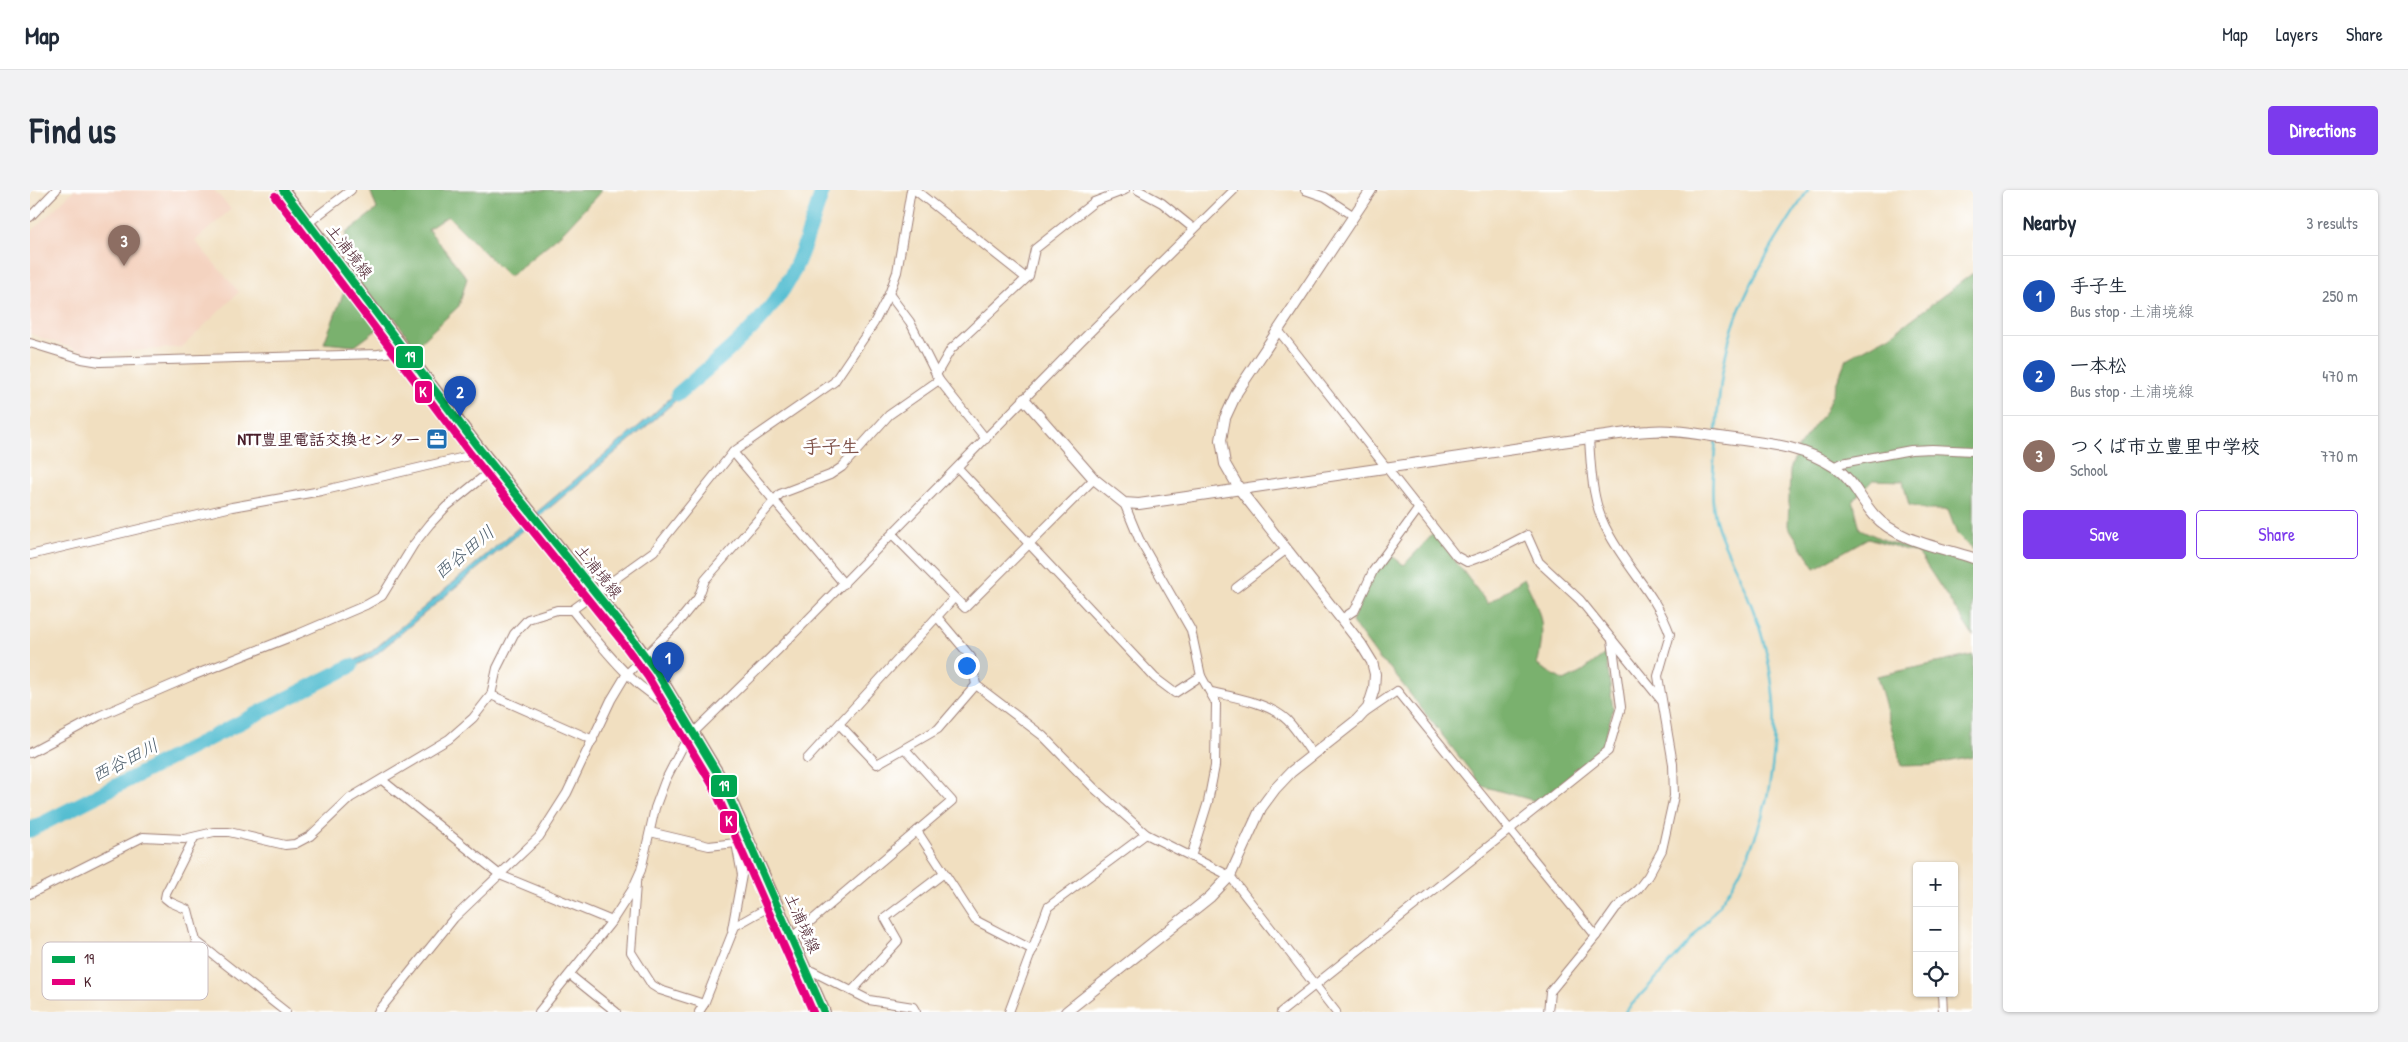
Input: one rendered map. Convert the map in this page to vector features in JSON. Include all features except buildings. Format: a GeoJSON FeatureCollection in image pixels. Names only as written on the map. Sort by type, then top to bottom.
{"type":"FeatureCollection","features":[{"type":"Feature","properties":{"kind":"main road","name":"土浦境線"},"geometry":{"type":"LineString","coordinates":[[283,190],[405,348],[494,468],[596,592],[644,654],[722,782],[824,1012]]}},
{"type":"Feature","properties":{"kind":"street"},"geometry":{"type":"LineString","coordinates":[[30,217],[56,190]]}},
{"type":"Feature","properties":{"kind":"street"},"geometry":{"type":"LineString","coordinates":[[308,223],[351,190]]}},
{"type":"Feature","properties":{"kind":"street"},"geometry":{"type":"LineString","coordinates":[[30,894],[143,837],[194,838],[214,832],[230,832],[285,844],[295,844],[310,836],[350,798],[452,737],[486,704],[491,695],[497,668],[514,634],[528,619],[557,610],[572,610],[654,551],[732,452],[834,382],[874,323],[889,294],[897,272],[911,190]]}},
{"type":"Feature","properties":{"kind":"street"},"geometry":{"type":"LineString","coordinates":[[915,190],[1026,278]]}},
{"type":"Feature","properties":{"kind":"street"},"geometry":{"type":"LineString","coordinates":[[378,1012],[454,918],[538,837],[552,819],[593,740],[611,700],[626,675],[644,654],[676,625],[698,598],[705,580],[780,494],[830,475],[842,467],[889,416],[937,378],[951,349],[1029,276],[1035,249],[1094,202],[1125,190]]}},
{"type":"Feature","properties":{"kind":"street"},"geometry":{"type":"LineString","coordinates":[[1138,190],[1162,203],[1194,229]]}},
{"type":"Feature","properties":{"kind":"street"},"geometry":{"type":"LineString","coordinates":[[539,1012],[612,921],[635,883],[641,870],[655,808],[681,746],[893,535],[1024,400],[1234,190]]}},
{"type":"Feature","properties":{"kind":"street"},"geometry":{"type":"LineString","coordinates":[[1305,190],[1325,197],[1354,216]]}},
{"type":"Feature","properties":{"kind":"street"},"geometry":{"type":"LineString","coordinates":[[1363,714],[1373,695],[1375,674],[1368,654],[1342,618],[1240,490],[1225,464],[1221,440],[1225,418],[1237,392],[1371,190]]}},
{"type":"Feature","properties":{"kind":"street"},"geometry":{"type":"LineString","coordinates":[[889,294],[910,322],[937,378],[986,439]]}},
{"type":"Feature","properties":{"kind":"street"},"geometry":{"type":"LineString","coordinates":[[1278,330],[1389,468],[1456,556],[1466,562],[1492,553],[1527,535],[1539,562],[1580,600],[1662,701]]}},
{"type":"Feature","properties":{"kind":"street"},"geometry":{"type":"LineString","coordinates":[[30,343],[82,359],[100,362],[378,354],[401,351],[405,348]]}},
{"type":"Feature","properties":{"kind":"street"},"geometry":{"type":"LineString","coordinates":[[1024,400],[1094,479],[1124,503],[1139,539],[1190,630],[1201,676],[1216,703],[1215,766],[1208,802],[1191,857]]}},
{"type":"Feature","properties":{"kind":"street"},"geometry":{"type":"LineString","coordinates":[[1124,503],[1138,504],[1240,490],[1588,438],[1671,430],[1790,447],[1834,466],[1854,486],[1873,514],[1886,527],[1911,538],[1973,558]]}},
{"type":"Feature","properties":{"kind":"street"},"geometry":{"type":"LineString","coordinates":[[1548,1012],[1550,992],[1596,936],[1616,908],[1638,889],[1648,876],[1662,850],[1674,796],[1673,764],[1658,676],[1670,634],[1647,588],[1607,532],[1598,509],[1592,481],[1588,438]]}},
{"type":"Feature","properties":{"kind":"street"},"geometry":{"type":"LineString","coordinates":[[1834,466],[1911,450],[1973,451]]}},
{"type":"Feature","properties":{"kind":"street"},"geometry":{"type":"LineString","coordinates":[[30,555],[232,507],[321,491],[472,455],[481,451]]}},
{"type":"Feature","properties":{"kind":"street"},"geometry":{"type":"LineString","coordinates":[[732,452],[844,584]]}},
{"type":"Feature","properties":{"kind":"street"},"geometry":{"type":"LineString","coordinates":[[30,753],[99,716],[192,676],[298,634],[366,605],[382,596],[414,544],[430,524],[446,507],[494,468]]}},
{"type":"Feature","properties":{"kind":"street"},"geometry":{"type":"LineString","coordinates":[[958,468],[1155,678],[1175,693],[1201,676]]}},
{"type":"Feature","properties":{"kind":"street"},"geometry":{"type":"LineString","coordinates":[[893,535],[965,608],[1094,479]]}},
{"type":"Feature","properties":{"kind":"street"},"geometry":{"type":"LineString","coordinates":[[1342,618],[1355,610],[1373,571],[1419,508]]}},
{"type":"Feature","properties":{"kind":"street"},"geometry":{"type":"LineString","coordinates":[[1236,588],[1287,549]]}},
{"type":"Feature","properties":{"kind":"street"},"geometry":{"type":"LineString","coordinates":[[807,759],[938,618],[954,598]]}},
{"type":"Feature","properties":{"kind":"street"},"geometry":{"type":"LineString","coordinates":[[572,610],[626,675],[647,692],[681,712]]}},
{"type":"Feature","properties":{"kind":"street"},"geometry":{"type":"LineString","coordinates":[[938,618],[970,657],[976,685],[1043,736],[1094,788],[1146,834],[1230,876],[1336,1012]]}},
{"type":"Feature","properties":{"kind":"street"},"geometry":{"type":"LineString","coordinates":[[1281,1012],[1608,751],[1621,707],[1612,640]]}},
{"type":"Feature","properties":{"kind":"street"},"geometry":{"type":"LineString","coordinates":[[840,725],[877,764],[938,729],[976,685]]}},
{"type":"Feature","properties":{"kind":"street"},"geometry":{"type":"LineString","coordinates":[[1066,1012],[1210,897],[1230,876],[1261,808],[1275,788],[1363,714],[1397,691],[1596,936]]}},
{"type":"Feature","properties":{"kind":"street"},"geometry":{"type":"LineString","coordinates":[[1211,692],[1268,709],[1287,720],[1313,755]]}},
{"type":"Feature","properties":{"kind":"street"},"geometry":{"type":"LineString","coordinates":[[491,695],[593,740]]}},
{"type":"Feature","properties":{"kind":"street"},"geometry":{"type":"LineString","coordinates":[[791,938],[952,801],[905,749]]}},
{"type":"Feature","properties":{"kind":"street"},"geometry":{"type":"LineString","coordinates":[[382,780],[500,875],[612,921]]}},
{"type":"Feature","properties":{"kind":"street"},"geometry":{"type":"LineString","coordinates":[[916,831],[975,920],[1034,950]]}},
{"type":"Feature","properties":{"kind":"street"},"geometry":{"type":"LineString","coordinates":[[650,832],[709,846],[736,843],[746,834]]}},
{"type":"Feature","properties":{"kind":"street"},"geometry":{"type":"LineString","coordinates":[[1009,1012],[1034,950],[1048,907],[1146,834]]}},
{"type":"Feature","properties":{"kind":"street"},"geometry":{"type":"LineString","coordinates":[[194,838],[166,893],[166,898],[170,902],[188,910],[198,942]]}},
{"type":"Feature","properties":{"kind":"street"},"geometry":{"type":"LineString","coordinates":[[699,1012],[712,990],[732,930],[742,875],[736,843]]}},
{"type":"Feature","properties":{"kind":"street"},"geometry":{"type":"LineString","coordinates":[[852,991],[898,942],[885,918],[944,873]]}},
{"type":"Feature","properties":{"kind":"street"},"geometry":{"type":"LineString","coordinates":[[635,883],[637,887],[631,952],[652,985],[660,990],[704,1004]]}},
{"type":"Feature","properties":{"kind":"street"},"geometry":{"type":"LineString","coordinates":[[732,930],[742,920],[776,903]]}},
{"type":"Feature","properties":{"kind":"street"},"geometry":{"type":"LineString","coordinates":[[208,949],[286,1012]]}},
{"type":"Feature","properties":{"kind":"street"},"geometry":{"type":"LineString","coordinates":[[807,973],[812,971],[869,1000],[913,1008],[916,1012]]}},
{"type":"Feature","properties":{"kind":"street"},"geometry":{"type":"LineString","coordinates":[[570,975],[616,1012]]}},
{"type":"Feature","properties":{"kind":"street"},"geometry":{"type":"LineString","coordinates":[[1942,997],[1943,1012]]}},
{"type":"Feature","properties":{"kind":"shaded area"},"geometry":{"type":"Polygon","coordinates":[[[74,190],[214,190],[231,209],[195,241],[239,292],[182,347],[90,354],[30,334],[30,233],[74,190]]]}},
{"type":"Feature","properties":{"kind":"green space"},"geometry":{"type":"Polygon","coordinates":[[[370,190],[393,190],[396,194],[401,190],[602,190],[563,232],[509,277],[448,216],[428,229],[467,278],[459,306],[415,347],[394,317],[355,346],[324,343],[344,292],[346,233],[377,209],[370,190]]]}},
{"type":"Feature","properties":{"kind":"green space"},"geometry":{"type":"Polygon","coordinates":[[[1973,273],[1973,550],[1957,534],[1948,510],[1928,510],[1909,505],[1903,481],[1873,480],[1853,500],[1860,529],[1888,542],[1973,564],[1973,636],[1919,554],[1868,538],[1815,568],[1788,526],[1790,470],[1798,448],[1826,410],[1846,359],[1892,334],[1973,273]]]}},
{"type":"Feature","properties":{"kind":"green space"},"geometry":{"type":"Polygon","coordinates":[[[1434,533],[1488,604],[1524,578],[1535,601],[1541,620],[1542,640],[1537,665],[1564,681],[1580,673],[1606,653],[1613,709],[1603,746],[1539,802],[1482,786],[1389,667],[1380,660],[1352,622],[1365,585],[1388,553],[1404,565],[1434,533]]]}},
{"type":"Feature","properties":{"kind":"green space"},"geometry":{"type":"Polygon","coordinates":[[[1973,655],[1973,757],[1931,765],[1902,766],[1877,676],[1973,655]]]}},
{"type":"Feature","properties":{"kind":"water"},"geometry":{"type":"Polygon","coordinates":[[[691,379],[694,384],[655,419],[374,656],[336,677],[334,672],[371,652],[652,415],[691,379]]]}},
{"type":"Feature","properties":{"kind":"waterway","name":"西谷田川"},"geometry":{"type":"LineString","coordinates":[[678,394],[740,340],[780,294],[791,276],[800,255],[823,190]]}},
{"type":"Feature","properties":{"kind":"waterway"},"geometry":{"type":"LineString","coordinates":[[1716,433],[1725,357],[1738,313],[1761,265],[1808,190]]}},
{"type":"Feature","properties":{"kind":"waterway"},"geometry":{"type":"LineString","coordinates":[[1625,1012],[1701,929],[1727,893],[1752,846],[1770,784],[1774,753],[1775,721],[1772,689],[1767,657],[1759,626],[1716,521],[1712,490],[1716,438]]}},
{"type":"Feature","properties":{"kind":"waterway","name":"西谷田川"},"geometry":{"type":"LineString","coordinates":[[30,830],[351,666]]}},
{"type":"Feature","properties":{"kind":"transit line","name":"19"},"geometry":{"type":"LineString","coordinates":[[283,190],[477,446],[628,633],[656,671],[722,781],[824,1012]]}},
{"type":"Feature","properties":{"kind":"transit line","name":"K"},"geometry":{"type":"LineString","coordinates":[[275,196],[469,452],[620,639],[648,677],[713,786],[813,1012]]}},
{"type":"Feature","properties":{"kind":"place","name":"つくば市立豊里中学校"},"geometry":{"type":"Point","coordinates":[124,266]}},
{"type":"Feature","properties":{"kind":"place","name":"一本松"},"geometry":{"type":"Point","coordinates":[460,417]}},
{"type":"Feature","properties":{"kind":"place","name":"NTT豊里電話交換センター"},"geometry":{"type":"Point","coordinates":[437,439]}},
{"type":"Feature","properties":{"kind":"place","name":"手子生"},"geometry":{"type":"Point","coordinates":[668,683]}},
{"type":"Feature","properties":{"kind":"district","name":"手子生"},"geometry":{"type":"Point","coordinates":[831,446]}}]}
